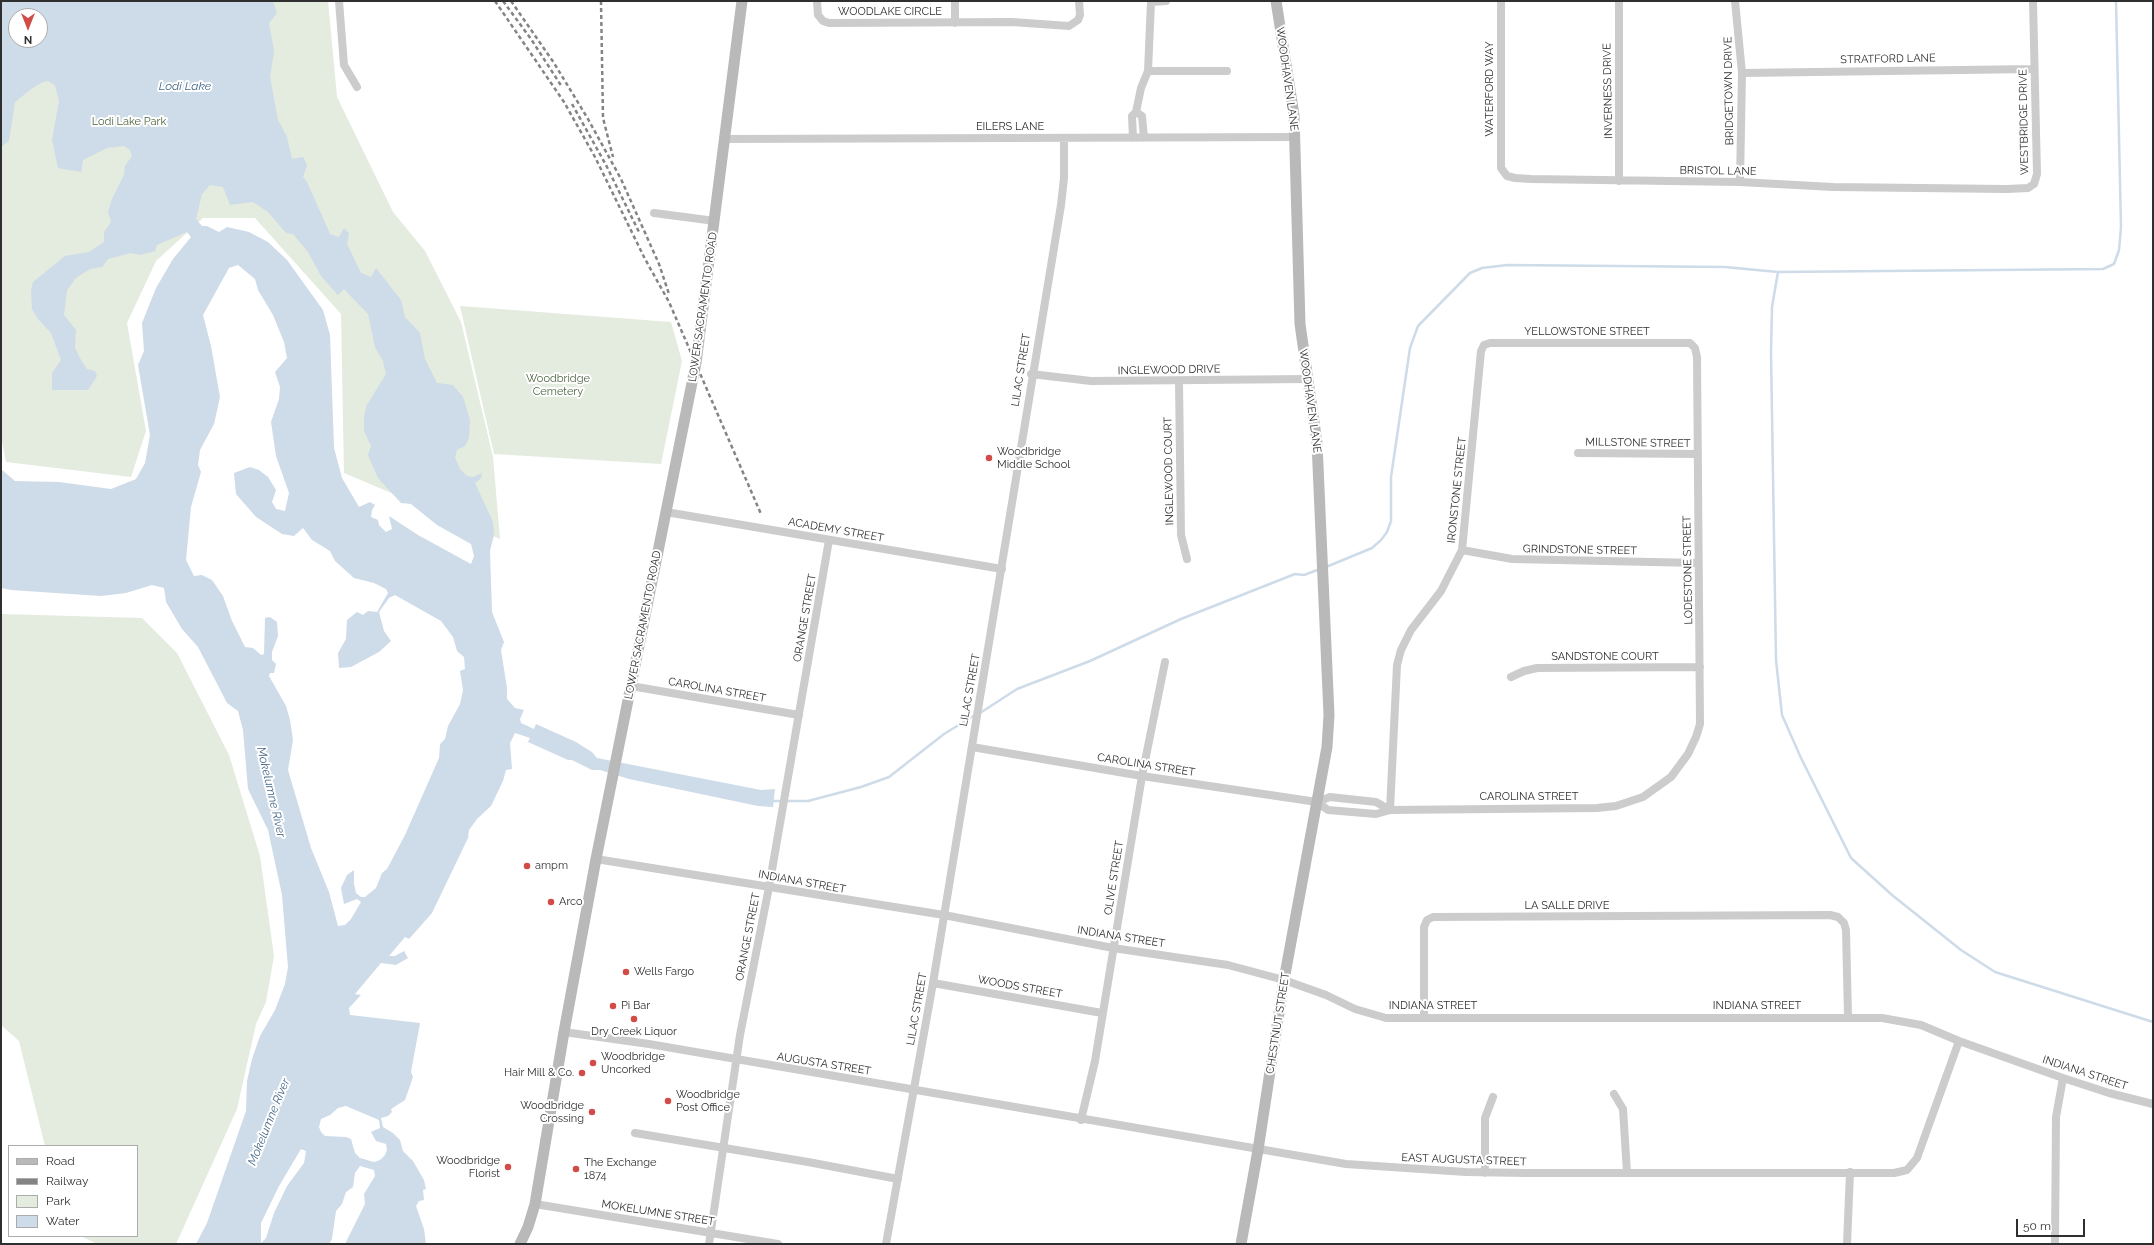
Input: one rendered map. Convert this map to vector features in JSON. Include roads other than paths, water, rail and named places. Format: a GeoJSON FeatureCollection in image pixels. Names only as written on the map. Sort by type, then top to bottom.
{"type":"FeatureCollection","features":[{"type":"Feature","properties":{"kind":"main road","name":"LOWER SACRAMENTO ROAD"},"geometry":{"type":"LineString","coordinates":[[520,1244],[528,1227],[535,1204],[564,1032],[596,859],[696,363],[742,1]]}},
{"type":"Feature","properties":{"kind":"main road","name":"WOODHAVEN LANE"},"geometry":{"type":"LineString","coordinates":[[1276,1],[1290,87],[1296,137],[1300,318],[1317,443],[1329,715],[1327,747],[1317,802]]}},
{"type":"Feature","properties":{"kind":"main road","name":"CHESTNUT STREET"},"geometry":{"type":"LineString","coordinates":[[1241,1244],[1258,1150],[1284,980],[1317,802]]}},
{"type":"Feature","properties":{"kind":"street"},"geometry":{"type":"LineString","coordinates":[[339,1],[344,65],[357,87]]}},
{"type":"Feature","properties":{"kind":"street","name":"WOODLAKE CIRCLE"},"geometry":{"type":"LineString","coordinates":[[817,1],[818,15],[823,21],[829,23],[955,24],[1012,22],[1069,26],[1076,22],[1080,15],[1079,1]]}},
{"type":"Feature","properties":{"kind":"street","name":"WOODLAKE CIRCLE"},"geometry":{"type":"LineString","coordinates":[[955,1],[955,24]]}},
{"type":"Feature","properties":{"kind":"street"},"geometry":{"type":"LineString","coordinates":[[1133,138],[1132,116],[1136,112],[1141,88],[1148,71],[1152,2],[1166,1]]}},
{"type":"Feature","properties":{"kind":"street","name":"WATERFORD WAY"},"geometry":{"type":"LineString","coordinates":[[1501,1],[1501,168],[1507,176]]}},
{"type":"Feature","properties":{"kind":"street","name":"INVERNESS DRIVE"},"geometry":{"type":"LineString","coordinates":[[1618,1],[1620,181]]}},
{"type":"Feature","properties":{"kind":"street","name":"BRIDGETOWN DRIVE"},"geometry":{"type":"LineString","coordinates":[[1735,1],[1742,73],[1740,182]]}},
{"type":"Feature","properties":{"kind":"street","name":"WESTBRIDGE DRIVE"},"geometry":{"type":"LineString","coordinates":[[1929,188],[2007,189],[2028,188],[2034,184],[2037,174],[2033,1]]}},
{"type":"Feature","properties":{"kind":"street","name":"STRATFORD LANE"},"geometry":{"type":"LineString","coordinates":[[1742,73],[2034,69]]}},
{"type":"Feature","properties":{"kind":"street"},"geometry":{"type":"LineString","coordinates":[[1148,71],[1227,71]]}},
{"type":"Feature","properties":{"kind":"street"},"geometry":{"type":"LineString","coordinates":[[1136,112],[1142,116],[1144,138]]}},
{"type":"Feature","properties":{"kind":"street","name":"EILERS LANE"},"geometry":{"type":"LineString","coordinates":[[725,139],[1296,137]]}},
{"type":"Feature","properties":{"kind":"street","name":"LILAC STREET"},"geometry":{"type":"LineString","coordinates":[[886,1244],[933,983],[1002,569],[1064,178],[1064,138]]}},
{"type":"Feature","properties":{"kind":"street","name":"BRISTOL LANE"},"geometry":{"type":"LineString","coordinates":[[1507,176],[1531,179],[1740,182],[1833,187],[1929,188]]}},
{"type":"Feature","properties":{"kind":"street"},"geometry":{"type":"LineString","coordinates":[[654,213],[715,221]]}},
{"type":"Feature","properties":{"kind":"street","name":"YELLOWSTONE STREET"},"geometry":{"type":"LineString","coordinates":[[1482,348],[1484,344],[1490,343],[1681,342],[1690,343],[1693,346]]}},
{"type":"Feature","properties":{"kind":"street","name":"LODESTONE STREET"},"geometry":{"type":"LineString","coordinates":[[1663,783],[1670,777],[1688,754],[1700,724],[1697,358],[1693,346]]}},
{"type":"Feature","properties":{"kind":"street","name":"IRONSTONE STREET"},"geometry":{"type":"LineString","coordinates":[[1390,810],[1395,686],[1402,650],[1411,630],[1448,581],[1462,550],[1482,348]]}},
{"type":"Feature","properties":{"kind":"street","name":"INGLEWOOD DRIVE"},"geometry":{"type":"LineString","coordinates":[[1032,374],[1091,381],[1179,381],[1308,378]]}},
{"type":"Feature","properties":{"kind":"street","name":"INGLEWOOD COURT"},"geometry":{"type":"LineString","coordinates":[[1179,381],[1181,535],[1187,559]]}},
{"type":"Feature","properties":{"kind":"street","name":"MILLSTONE STREET"},"geometry":{"type":"LineString","coordinates":[[1578,453],[1698,454]]}},
{"type":"Feature","properties":{"kind":"street","name":"ACADEMY STREET"},"geometry":{"type":"LineString","coordinates":[[666,512],[1002,569]]}},
{"type":"Feature","properties":{"kind":"street","name":"ORANGE STREET"},"geometry":{"type":"LineString","coordinates":[[709,1244],[736,1061],[769,887],[829,540]]}},
{"type":"Feature","properties":{"kind":"street","name":"GRINDSTONE STREET"},"geometry":{"type":"LineString","coordinates":[[1462,550],[1512,559],[1698,563]]}},
{"type":"Feature","properties":{"kind":"street","name":"OLIVE STREET"},"geometry":{"type":"LineString","coordinates":[[1081,1120],[1095,1061],[1142,776],[1165,662]]}},
{"type":"Feature","properties":{"kind":"street","name":"SANDSTONE COURT"},"geometry":{"type":"LineString","coordinates":[[1511,677],[1524,671],[1537,668],[1700,667]]}},
{"type":"Feature","properties":{"kind":"street","name":"CAROLINA STREET"},"geometry":{"type":"LineString","coordinates":[[631,686],[799,715]]}},
{"type":"Feature","properties":{"kind":"street","name":"CAROLINA STREET"},"geometry":{"type":"LineString","coordinates":[[972,747],[1142,776],[1317,802],[1328,810],[1376,814],[1390,810],[1597,808],[1616,806],[1635,800],[1663,783]]}},
{"type":"Feature","properties":{"kind":"street","name":"CAROLINA STREET"},"geometry":{"type":"LineString","coordinates":[[1317,802],[1330,797],[1368,801],[1376,802],[1390,810]]}},
{"type":"Feature","properties":{"kind":"street","name":"INDIANA STREET"},"geometry":{"type":"LineString","coordinates":[[596,859],[944,916],[1113,948],[1228,965],[1284,980],[1326,995],[1355,1009],[1386,1018],[1882,1018],[1921,1025],[1958,1041],[2063,1078],[2109,1093],[2153,1104]]}},
{"type":"Feature","properties":{"kind":"street","name":"LA SALLE DRIVE"},"geometry":{"type":"LineString","coordinates":[[1424,1017],[1424,927],[1427,920],[1433,917],[1830,915],[1838,917],[1844,923],[1848,1017]]}},
{"type":"Feature","properties":{"kind":"street","name":"WOODS STREET"},"geometry":{"type":"LineString","coordinates":[[933,983],[1102,1013]]}},
{"type":"Feature","properties":{"kind":"street","name":"AUGUSTA STREET"},"geometry":{"type":"LineString","coordinates":[[564,1032],[649,1044],[736,1061],[914,1089],[1081,1120]]}},
{"type":"Feature","properties":{"kind":"street","name":"EAST AUGUSTA STREET"},"geometry":{"type":"LineString","coordinates":[[1081,1120],[1346,1164],[1485,1173],[1894,1173],[1907,1170],[1917,1158],[1958,1041]]}},
{"type":"Feature","properties":{"kind":"street"},"geometry":{"type":"LineString","coordinates":[[2055,1244],[2056,1117],[2063,1078]]}},
{"type":"Feature","properties":{"kind":"street"},"geometry":{"type":"LineString","coordinates":[[1614,1094],[1623,1109],[1627,1173]]}},
{"type":"Feature","properties":{"kind":"street"},"geometry":{"type":"LineString","coordinates":[[1485,1173],[1485,1118],[1493,1097]]}},
{"type":"Feature","properties":{"kind":"street"},"geometry":{"type":"LineString","coordinates":[[635,1133],[808,1162],[898,1179]]}},
{"type":"Feature","properties":{"kind":"street"},"geometry":{"type":"LineString","coordinates":[[1847,1244],[1850,1172]]}},
{"type":"Feature","properties":{"kind":"street","name":"MOKELUMNE STREET"},"geometry":{"type":"LineString","coordinates":[[535,1204],[778,1244]]}},
{"type":"Feature","properties":{"kind":"water"},"geometry":{"type":"Polygon","coordinates":[[[1,1],[273,1],[277,13],[269,23],[274,51],[270,77],[278,120],[287,137],[292,159],[303,157],[307,165],[303,177],[307,182],[330,234],[339,237],[344,228],[349,233],[347,244],[361,273],[371,277],[376,268],[401,300],[405,317],[420,333],[425,359],[437,383],[453,385],[463,397],[470,420],[469,438],[465,446],[457,450],[455,457],[460,469],[467,476],[473,477],[482,473],[481,478],[475,483],[493,522],[494,535],[490,551],[492,612],[504,642],[501,650],[507,688],[507,699],[515,708],[524,710],[520,719],[521,723],[534,729],[536,724],[576,742],[592,752],[597,758],[761,790],[775,789],[773,807],[758,806],[629,779],[600,770],[592,770],[528,742],[530,738],[515,733],[510,743],[512,769],[506,770],[503,781],[491,806],[477,819],[469,830],[468,838],[432,913],[409,939],[405,937],[389,956],[395,956],[404,951],[408,958],[396,965],[381,963],[355,994],[361,995],[349,1008],[350,1015],[420,1023],[411,1072],[413,1077],[405,1100],[391,1109],[392,1112],[388,1116],[381,1118],[383,1127],[393,1133],[400,1140],[403,1151],[413,1161],[424,1180],[426,1189],[423,1190],[424,1200],[419,1201],[416,1206],[424,1229],[426,1244],[345,1244],[365,1204],[364,1194],[375,1176],[374,1170],[360,1166],[355,1173],[353,1187],[346,1192],[342,1204],[336,1211],[332,1239],[329,1244],[196,1244],[207,1223],[246,1111],[247,1081],[252,1059],[260,1036],[275,1010],[285,984],[288,967],[282,895],[268,830],[248,789],[243,730],[238,711],[227,703],[198,647],[182,629],[166,602],[164,588],[152,585],[126,593],[101,596],[1,588],[1,469],[15,481],[59,482],[111,489],[136,479],[145,463],[150,435],[138,365],[144,351],[142,323],[156,288],[173,259],[191,237],[187,232],[157,245],[155,251],[140,255],[131,253],[108,259],[102,267],[90,269],[76,278],[67,290],[64,315],[76,330],[75,348],[81,360],[87,369],[95,371],[97,376],[88,390],[52,390],[52,373],[61,360],[51,333],[38,319],[32,309],[31,291],[33,282],[65,256],[89,252],[104,242],[104,232],[111,222],[108,212],[112,199],[124,175],[125,166],[132,156],[130,150],[124,146],[107,148],[83,160],[81,172],[58,168],[52,140],[59,101],[55,85],[48,81],[43,82],[31,89],[15,102],[9,141],[1,147],[1,1]],[[210,185],[202,194],[196,219],[202,226],[207,226],[219,232],[227,227],[249,232],[268,242],[287,260],[323,310],[330,335],[334,448],[342,478],[359,507],[370,502],[375,505],[372,510],[371,517],[378,520],[379,525],[386,532],[392,529],[389,516],[418,535],[471,564],[474,556],[471,544],[437,525],[411,504],[401,503],[378,478],[368,455],[371,446],[364,431],[364,416],[367,405],[386,374],[383,361],[375,347],[368,314],[344,289],[338,295],[321,276],[308,252],[293,234],[286,233],[268,212],[253,202],[230,205],[223,187],[210,185]],[[238,265],[229,268],[203,315],[211,346],[220,397],[214,424],[200,450],[198,465],[201,472],[191,507],[186,560],[194,576],[202,575],[212,580],[223,596],[232,621],[245,647],[253,648],[261,655],[264,654],[265,618],[270,617],[277,622],[278,636],[272,652],[272,660],[276,664],[274,673],[270,673],[269,676],[286,706],[290,720],[293,740],[288,770],[311,848],[329,892],[338,926],[345,925],[351,919],[361,902],[357,899],[344,904],[341,888],[347,875],[354,870],[354,884],[356,893],[361,897],[365,897],[376,888],[382,873],[387,869],[405,835],[439,758],[440,744],[445,739],[448,726],[460,704],[463,690],[460,671],[465,669],[464,657],[457,651],[453,637],[441,621],[395,595],[389,598],[379,612],[384,631],[391,641],[379,652],[351,667],[339,668],[338,653],[346,639],[347,620],[357,612],[363,615],[368,611],[377,612],[388,593],[386,589],[374,583],[354,578],[335,561],[330,551],[312,540],[303,528],[294,536],[282,534],[256,517],[236,494],[234,473],[250,467],[259,470],[268,477],[276,490],[272,502],[276,509],[285,511],[289,493],[276,456],[271,422],[279,399],[280,387],[275,372],[287,358],[284,342],[273,315],[258,290],[255,279],[238,265]],[[346,1106],[338,1108],[330,1115],[321,1119],[319,1127],[321,1132],[325,1136],[346,1137],[351,1139],[355,1153],[360,1158],[374,1162],[380,1160],[385,1155],[387,1150],[386,1144],[376,1141],[371,1132],[380,1128],[379,1120],[346,1106]],[[301,1149],[279,1186],[261,1223],[261,1243],[266,1238],[274,1213],[287,1186],[304,1163],[306,1151],[301,1149]]]}},
{"type":"Feature","properties":{"kind":"waterway"},"geometry":{"type":"LineString","coordinates":[[1326,567],[1372,548],[1387,532],[1391,521],[1391,477],[1410,348],[1418,326],[1470,273],[1482,268],[1507,265],[1725,267],[1778,272],[2103,269],[2114,264],[2119,250],[2121,227],[2116,1]]}},
{"type":"Feature","properties":{"kind":"waterway"},"geometry":{"type":"LineString","coordinates":[[1778,272],[1772,307],[1771,352],[1776,660],[1782,715],[1801,758],[1851,858],[1892,895],[1961,950],[1995,972],[2153,1022]]}},
{"type":"Feature","properties":{"kind":"waterway"},"geometry":{"type":"LineString","coordinates":[[980,713],[1017,689],[1090,661],[1181,619],[1295,574],[1304,575],[1320,569]]}},
{"type":"Feature","properties":{"kind":"waterway"},"geometry":{"type":"LineString","coordinates":[[772,801],[808,801],[861,787],[889,777],[944,734],[975,715]]}},
{"type":"Feature","properties":{"kind":"railway"},"geometry":{"type":"LineString","coordinates":[[495,1],[564,102],[595,157],[645,259],[669,302],[761,514]]}},
{"type":"Feature","properties":{"kind":"railway"},"geometry":{"type":"LineString","coordinates":[[503,1],[531,39],[562,87]]}},
{"type":"Feature","properties":{"kind":"railway"},"geometry":{"type":"LineString","coordinates":[[511,1],[554,63],[588,119],[621,179],[659,264],[669,294]]}},
{"type":"Feature","properties":{"kind":"railway"},"geometry":{"type":"LineString","coordinates":[[601,1],[603,118],[613,157]]}},
{"type":"Feature","properties":{"kind":"railway"},"geometry":{"type":"LineString","coordinates":[[572,104],[606,165],[639,232]]}},
{"type":"Feature","properties":{"kind":"place","name":"Woodbridge Middle School"},"geometry":{"type":"Point","coordinates":[989,458]}},
{"type":"Feature","properties":{"kind":"place","name":"ampm"},"geometry":{"type":"Point","coordinates":[527,866]}},
{"type":"Feature","properties":{"kind":"place","name":"Arco"},"geometry":{"type":"Point","coordinates":[551,902]}},
{"type":"Feature","properties":{"kind":"place","name":"Wells Fargo"},"geometry":{"type":"Point","coordinates":[626,972]}},
{"type":"Feature","properties":{"kind":"place","name":"Pi Bar"},"geometry":{"type":"Point","coordinates":[613,1006]}},
{"type":"Feature","properties":{"kind":"place","name":"Dry Creek Liquor"},"geometry":{"type":"Point","coordinates":[634,1019]}},
{"type":"Feature","properties":{"kind":"place","name":"Woodbridge Uncorked"},"geometry":{"type":"Point","coordinates":[593,1063]}},
{"type":"Feature","properties":{"kind":"place","name":"Hair Mill & Co."},"geometry":{"type":"Point","coordinates":[582,1073]}},
{"type":"Feature","properties":{"kind":"place","name":"Woodbridge Post Office"},"geometry":{"type":"Point","coordinates":[668,1101]}},
{"type":"Feature","properties":{"kind":"place","name":"Woodbridge Crossing"},"geometry":{"type":"Point","coordinates":[592,1112]}},
{"type":"Feature","properties":{"kind":"place","name":"Woodbridge Florist"},"geometry":{"type":"Point","coordinates":[508,1167]}},
{"type":"Feature","properties":{"kind":"place","name":"The Exchange 1874"},"geometry":{"type":"Point","coordinates":[576,1169]}},
{"type":"Feature","properties":{"kind":"water label","name":"Lodi Lake"},"geometry":{"type":"Point","coordinates":[185,86]}},
{"type":"Feature","properties":{"kind":"water label","name":"Mokelumne River"},"geometry":{"type":"Point","coordinates":[271,792]}},
{"type":"Feature","properties":{"kind":"water label","name":"Mokelumne River"},"geometry":{"type":"Point","coordinates":[269,1122]}},
{"type":"Feature","properties":{"kind":"park label","name":"Lodi Lake Park"},"geometry":{"type":"Point","coordinates":[129,122]}},
{"type":"Feature","properties":{"kind":"park label","name":"Woodbridge Cemetery"},"geometry":{"type":"Point","coordinates":[558,385]}}]}
